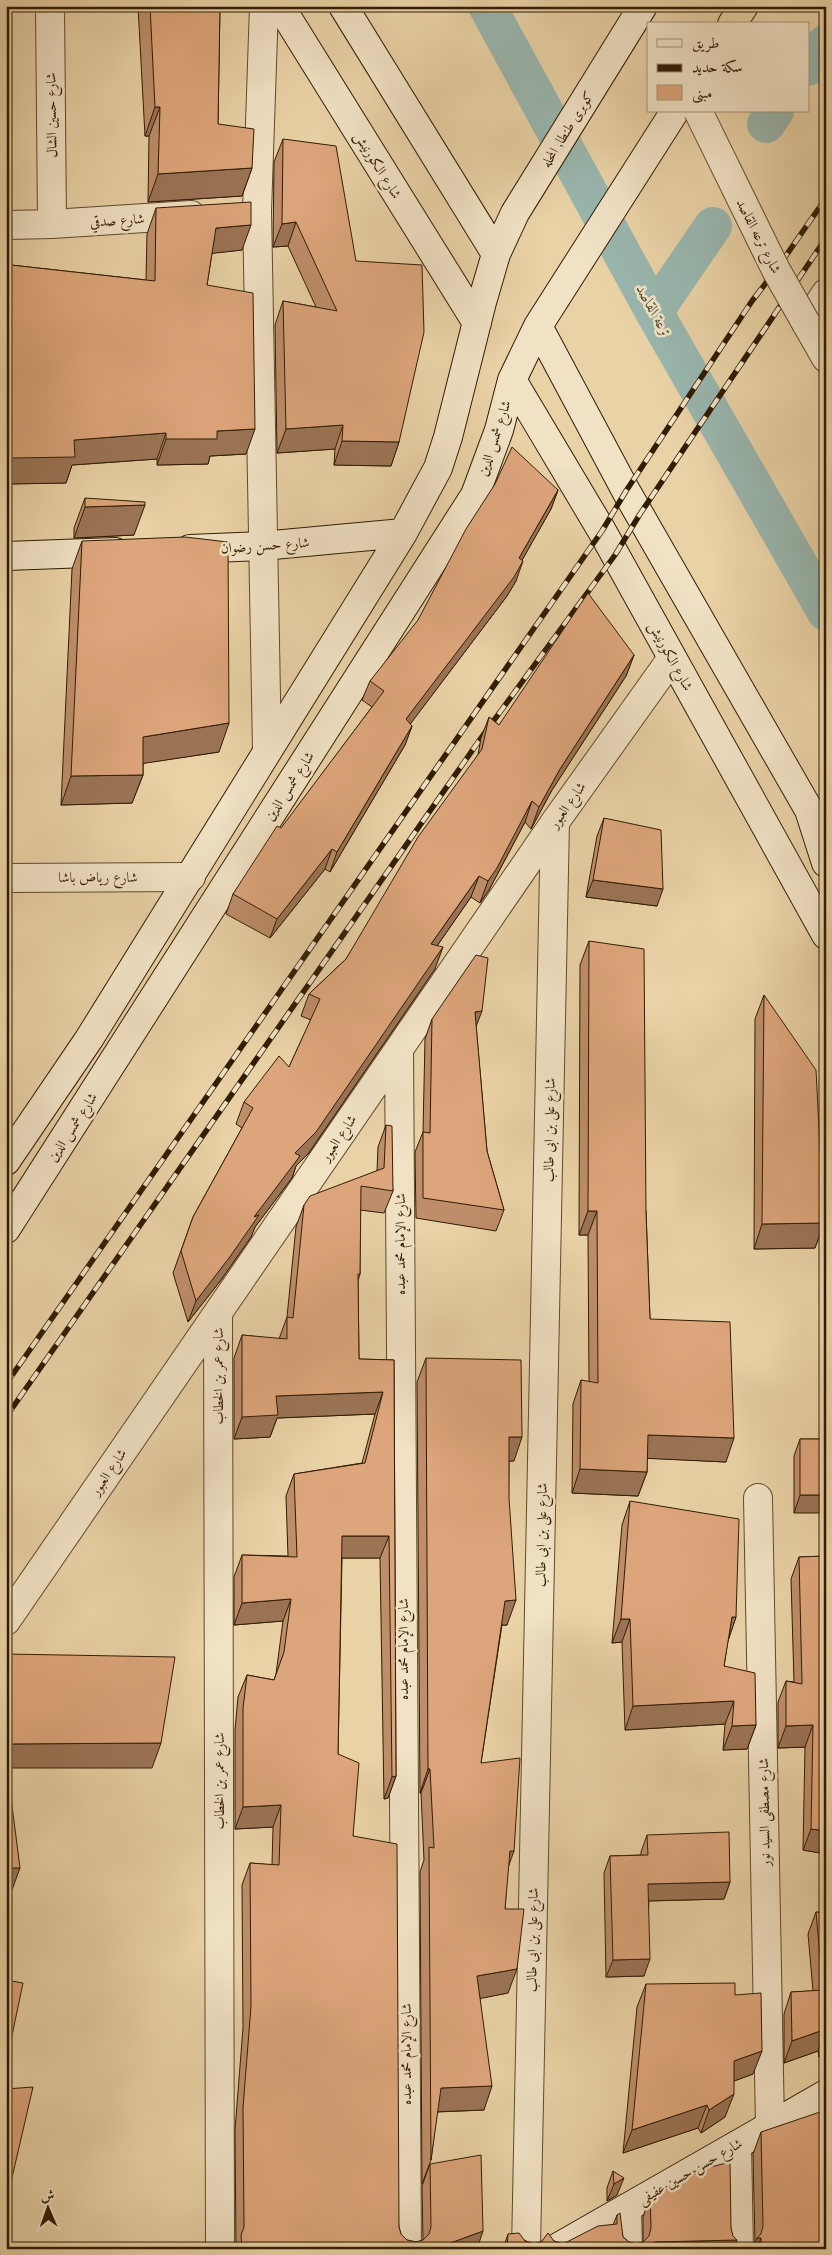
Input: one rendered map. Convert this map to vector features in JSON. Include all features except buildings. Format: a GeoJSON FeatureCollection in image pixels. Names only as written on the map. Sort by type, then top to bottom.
{"type":"FeatureCollection","features":[{"type":"Feature","properties":{"kind":"highway"},"geometry":{"type":"LineString","coordinates":[[733,22],[744,6]]}},
{"type":"Feature","properties":{"kind":"street","name":"شارع حسين الشال"},"geometry":{"type":"LineString","coordinates":[[50,6],[52,224]]}},
{"type":"Feature","properties":{"kind":"street"},"geometry":{"type":"LineString","coordinates":[[264,6],[257,211],[267,750]]}},
{"type":"Feature","properties":{"kind":"street","name":"شارع الكورنيش"},"geometry":{"type":"LineString","coordinates":[[280,6],[477,323]]}},
{"type":"Feature","properties":{"kind":"street"},"geometry":{"type":"LineString","coordinates":[[6,1161],[89,1039],[403,533],[438,468],[453,419],[496,254],[344,6]]}},
{"type":"Feature","properties":{"kind":"street"},"geometry":{"type":"LineString","coordinates":[[645,6],[654,22]]}},
{"type":"Feature","properties":{"kind":"street","name":"كوبرى طنطا, المحله"},"geometry":{"type":"LineString","coordinates":[[496,254],[515,213],[645,6]]}},
{"type":"Feature","properties":{"kind":"street"},"geometry":{"type":"LineString","coordinates":[[673,112],[654,146],[538,326],[626,491],[808,810],[826,863]]}},
{"type":"Feature","properties":{"kind":"street","name":"شارع ترعه القاصد"},"geometry":{"type":"LineString","coordinates":[[698,112],[776,270],[826,358]]}},
{"type":"Feature","properties":{"kind":"street","name":"شارع صدقي"},"geometry":{"type":"LineString","coordinates":[[6,225],[52,224],[257,211]]}},
{"type":"Feature","properties":{"kind":"street"},"geometry":{"type":"LineString","coordinates":[[806,323],[826,293]]}},
{"type":"Feature","properties":{"kind":"street","name":"شارع شمس الدين"},"geometry":{"type":"LineString","coordinates":[[6,1229],[475,495],[499,430],[512,380],[538,326]]}},
{"type":"Feature","properties":{"kind":"street","name":"شارع الكورنيش"},"geometry":{"type":"LineString","coordinates":[[512,380],[602,531],[826,935]]}},
{"type":"Feature","properties":{"kind":"street","name":"شارع حسن رضوان"},"geometry":{"type":"LineString","coordinates":[[6,556],[262,546],[403,533]]}},
{"type":"Feature","properties":{"kind":"street","name":"شارع العبور"},"geometry":{"type":"LineString","coordinates":[[6,1621],[555,822],[672,658]]}},
{"type":"Feature","properties":{"kind":"street","name":"شارع على بن ابى طالب"},"geometry":{"type":"LineString","coordinates":[[526,2249],[555,822]]}},
{"type":"Feature","properties":{"kind":"street","name":"شارع رياض باشا"},"geometry":{"type":"LineString","coordinates":[[6,878],[191,877]]}},
{"type":"Feature","properties":{"kind":"street"},"geometry":{"type":"LineString","coordinates":[[89,1039],[118,1054]]}},
{"type":"Feature","properties":{"kind":"street","name":"شارع الإمام محمد عبده"},"geometry":{"type":"LineString","coordinates":[[399,1049],[407,2249]]}},
{"type":"Feature","properties":{"kind":"street","name":"شارع عمر بن الخطاب"},"geometry":{"type":"LineString","coordinates":[[218,1314],[220,2249]]}},
{"type":"Feature","properties":{"kind":"street","name":"شارع مصطفى السيد نور"},"geometry":{"type":"LineString","coordinates":[[758,1498],[770,2125]]}},
{"type":"Feature","properties":{"kind":"street","name":"شارع حسن حسين عفيفى"},"geometry":{"type":"LineString","coordinates":[[555,2249],[826,2094]]}},
{"type":"Feature","properties":{"kind":"street"},"geometry":{"type":"LineString","coordinates":[[737,2145],[739,2249]]}},
{"type":"Feature","properties":{"kind":"street"},"geometry":{"type":"LineString","coordinates":[[627,2208],[628,2249]]}},
{"type":"Feature","properties":{"kind":"waterway","name":"ترعة القاصد"},"geometry":{"type":"LineString","coordinates":[[487,6],[654,312],[826,612]]}},
{"type":"Feature","properties":{"kind":"waterway"},"geometry":{"type":"LineString","coordinates":[[810,64],[826,43]]}},
{"type":"Feature","properties":{"kind":"waterway"},"geometry":{"type":"LineString","coordinates":[[766,124],[774,112]]}},
{"type":"Feature","properties":{"kind":"waterway"},"geometry":{"type":"LineString","coordinates":[[654,312],[713,226]]}},
{"type":"Feature","properties":{"kind":"railway"},"geometry":{"type":"LineString","coordinates":[[6,1384],[602,531],[626,491],[752,301],[826,198]]}},
{"type":"Feature","properties":{"kind":"railway"},"geometry":{"type":"LineString","coordinates":[[6,1417],[481,738],[615,555],[640,514],[826,238]]}}]}
